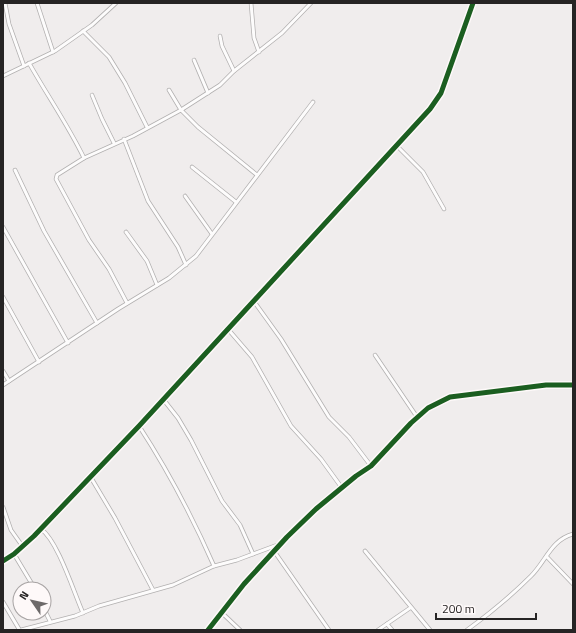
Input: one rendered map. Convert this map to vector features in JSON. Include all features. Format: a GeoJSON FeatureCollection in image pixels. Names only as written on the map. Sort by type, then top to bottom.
{"type":"FeatureCollection","features":[{"type":"Feature","properties":{"kind":"street"},"geometry":{"type":"LineString","coordinates":[[5,3],[9,24],[24,66]]}},
{"type":"Feature","properties":{"kind":"street"},"geometry":{"type":"LineString","coordinates":[[37,3],[53,52]]}},
{"type":"Feature","properties":{"kind":"street"},"geometry":{"type":"LineString","coordinates":[[3,76],[53,52],[83,31],[110,5],[116,3]]}},
{"type":"Feature","properties":{"kind":"street"},"geometry":{"type":"LineString","coordinates":[[251,3],[254,38],[259,52]]}},
{"type":"Feature","properties":{"kind":"street"},"geometry":{"type":"LineString","coordinates":[[127,303],[109,269],[89,240],[56,179],[57,175],[84,158],[109,147],[114,143],[181,110],[220,85],[234,71],[282,33],[311,3]]}},
{"type":"Feature","properties":{"kind":"street"},"geometry":{"type":"LineString","coordinates":[[3,561],[14,554],[41,529],[139,426],[227,328],[430,109],[441,93],[474,3]]}},
{"type":"Feature","properties":{"kind":"street"},"geometry":{"type":"LineString","coordinates":[[83,31],[109,57],[125,83],[147,127]]}},
{"type":"Feature","properties":{"kind":"street"},"geometry":{"type":"LineString","coordinates":[[220,36],[222,46],[234,71]]}},
{"type":"Feature","properties":{"kind":"street"},"geometry":{"type":"LineString","coordinates":[[194,60],[208,93]]}},
{"type":"Feature","properties":{"kind":"street"},"geometry":{"type":"LineString","coordinates":[[29,63],[50,101],[69,128],[84,158]]}},
{"type":"Feature","properties":{"kind":"street"},"geometry":{"type":"LineString","coordinates":[[169,90],[181,110],[212,140],[257,175]]}},
{"type":"Feature","properties":{"kind":"street"},"geometry":{"type":"LineString","coordinates":[[92,95],[114,143]]}},
{"type":"Feature","properties":{"kind":"street"},"geometry":{"type":"LineString","coordinates":[[3,385],[127,303],[157,285],[186,265],[196,256],[313,102]]}},
{"type":"Feature","properties":{"kind":"street"},"geometry":{"type":"LineString","coordinates":[[124,139],[148,201],[172,237],[186,265]]}},
{"type":"Feature","properties":{"kind":"street"},"geometry":{"type":"LineString","coordinates":[[396,146],[423,172],[444,209]]}},
{"type":"Feature","properties":{"kind":"street"},"geometry":{"type":"LineString","coordinates":[[192,168],[236,202]]}},
{"type":"Feature","properties":{"kind":"street"},"geometry":{"type":"LineString","coordinates":[[15,170],[44,231],[97,323]]}},
{"type":"Feature","properties":{"kind":"street"},"geometry":{"type":"LineString","coordinates":[[185,196],[212,234]]}},
{"type":"Feature","properties":{"kind":"street"},"geometry":{"type":"LineString","coordinates":[[3,227],[68,343]]}},
{"type":"Feature","properties":{"kind":"street"},"geometry":{"type":"LineString","coordinates":[[126,232],[147,261],[157,285]]}},
{"type":"Feature","properties":{"kind":"street"},"geometry":{"type":"LineString","coordinates":[[3,297],[39,362]]}},
{"type":"Feature","properties":{"kind":"street"},"geometry":{"type":"LineString","coordinates":[[253,300],[281,338],[329,417],[349,437],[371,466]]}},
{"type":"Feature","properties":{"kind":"street"},"geometry":{"type":"LineString","coordinates":[[227,328],[252,357],[291,426],[321,459],[342,488]]}},
{"type":"Feature","properties":{"kind":"street"},"geometry":{"type":"LineString","coordinates":[[375,355],[417,417]]}},
{"type":"Feature","properties":{"kind":"street"},"geometry":{"type":"LineString","coordinates":[[3,371],[9,381]]}},
{"type":"Feature","properties":{"kind":"street"},"geometry":{"type":"LineString","coordinates":[[208,630],[244,584],[281,543],[342,488],[371,466],[417,417],[436,403],[450,398],[546,385],[573,385]]}},
{"type":"Feature","properties":{"kind":"street"},"geometry":{"type":"LineString","coordinates":[[163,399],[184,428],[222,501],[240,526],[253,554]]}},
{"type":"Feature","properties":{"kind":"street"},"geometry":{"type":"LineString","coordinates":[[139,426],[164,464],[189,510],[214,566]]}},
{"type":"Feature","properties":{"kind":"street"},"geometry":{"type":"LineString","coordinates":[[90,476],[115,518],[153,590]]}},
{"type":"Feature","properties":{"kind":"street"},"geometry":{"type":"LineString","coordinates":[[3,507],[11,530],[22,547]]}},
{"type":"Feature","properties":{"kind":"street"},"geometry":{"type":"LineString","coordinates":[[41,529],[47,533],[58,554],[83,613]]}},
{"type":"Feature","properties":{"kind":"street"},"geometry":{"type":"LineString","coordinates":[[467,630],[530,576],[547,557],[558,540],[573,534]]}},
{"type":"Feature","properties":{"kind":"street"},"geometry":{"type":"LineString","coordinates":[[52,621],[64,619],[99,606],[173,584],[214,566],[237,560],[281,543]]}},
{"type":"Feature","properties":{"kind":"street"},"geometry":{"type":"LineString","coordinates":[[274,551],[329,630]]}},
{"type":"Feature","properties":{"kind":"street"},"geometry":{"type":"LineString","coordinates":[[365,552],[410,608],[430,630]]}},
{"type":"Feature","properties":{"kind":"street"},"geometry":{"type":"LineString","coordinates":[[14,554],[30,581]]}},
{"type":"Feature","properties":{"kind":"street"},"geometry":{"type":"LineString","coordinates":[[547,557],[573,584]]}},
{"type":"Feature","properties":{"kind":"street"},"geometry":{"type":"LineString","coordinates":[[3,602],[20,629],[50,621]]}},
{"type":"Feature","properties":{"kind":"street"},"geometry":{"type":"LineString","coordinates":[[378,630],[410,608]]}},
{"type":"Feature","properties":{"kind":"street"},"geometry":{"type":"LineString","coordinates":[[221,612],[240,630]]}},
{"type":"Feature","properties":{"kind":"street"},"geometry":{"type":"LineString","coordinates":[[388,624],[392,630]]}},
{"type":"Feature","properties":{"kind":"cycle path"},"geometry":{"type":"LineString","coordinates":[[3,561],[14,554],[34,536],[139,426],[430,109],[441,93],[473,3]]}},
{"type":"Feature","properties":{"kind":"cycle path"},"geometry":{"type":"LineString","coordinates":[[208,630],[244,584],[287,537],[316,509],[356,476],[371,466],[411,423],[428,408],[450,397],[546,385],[573,385]]}}]}
